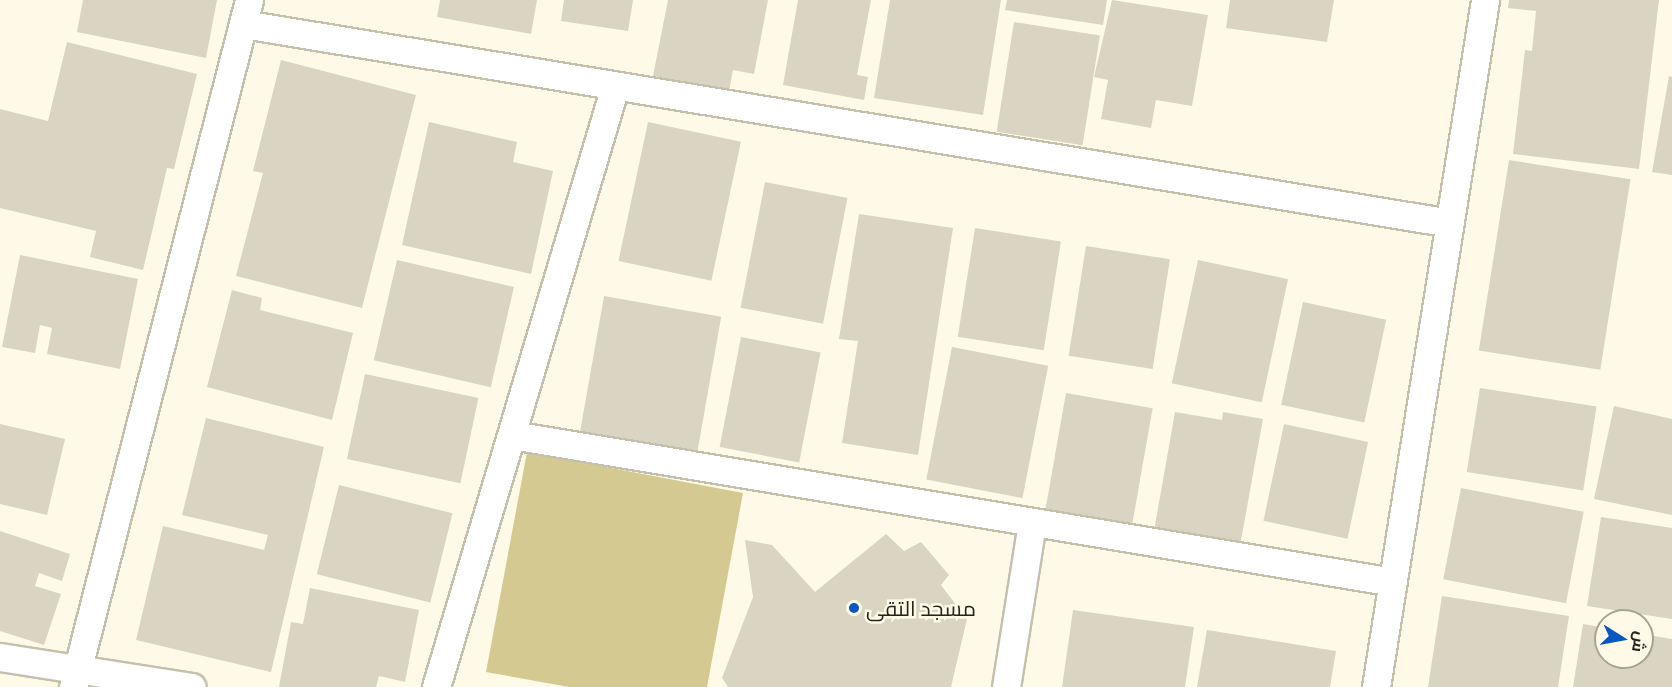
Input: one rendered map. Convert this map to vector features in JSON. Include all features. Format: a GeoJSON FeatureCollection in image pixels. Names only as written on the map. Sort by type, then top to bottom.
{"type":"FeatureCollection","features":[{"type":"Feature","properties":{"kind":"street"},"geometry":{"type":"LineString","coordinates":[[1376,687],[1485,0]]}},
{"type":"Feature","properties":{"kind":"street"},"geometry":{"type":"LineString","coordinates":[[76,678],[246,12],[615,86],[1450,223]]}},
{"type":"Feature","properties":{"kind":"street"},"geometry":{"type":"LineString","coordinates":[[436,687],[615,86]]}},
{"type":"Feature","properties":{"kind":"street"},"geometry":{"type":"LineString","coordinates":[[512,435],[1393,582]]}},
{"type":"Feature","properties":{"kind":"street"},"geometry":{"type":"LineString","coordinates":[[1006,687],[1032,523]]}},
{"type":"Feature","properties":{"kind":"street"},"geometry":{"type":"LineString","coordinates":[[0,657],[76,678],[192,687]]}},
{"type":"Feature","properties":{"kind":"shaded area"},"geometry":{"type":"Polygon","coordinates":[[[527,452],[743,493],[707,687],[569,687],[486,672],[527,452]]]}},
{"type":"Feature","properties":{"kind":"building"},"geometry":{"type":"Polygon","coordinates":[[[83,0],[217,0],[206,58],[77,32],[83,0]]]}},
{"type":"Feature","properties":{"kind":"building"},"geometry":{"type":"Polygon","coordinates":[[[440,0],[537,0],[531,34],[437,17],[440,0]]]}},
{"type":"Feature","properties":{"kind":"building"},"geometry":{"type":"Polygon","coordinates":[[[564,0],[633,0],[628,31],[561,21],[564,0]]]}},
{"type":"Feature","properties":{"kind":"building"},"geometry":{"type":"Polygon","coordinates":[[[668,0],[768,0],[754,74],[733,70],[729,91],[653,76],[668,0]]]}},
{"type":"Feature","properties":{"kind":"building"},"geometry":{"type":"Polygon","coordinates":[[[798,0],[871,0],[857,75],[868,77],[864,100],[783,85],[798,0]]]}},
{"type":"Feature","properties":{"kind":"building"},"geometry":{"type":"Polygon","coordinates":[[[890,0],[1001,0],[983,115],[874,98],[890,0]]]}},
{"type":"Feature","properties":{"kind":"building"},"geometry":{"type":"Polygon","coordinates":[[[1007,0],[1107,0],[1103,25],[1005,10],[1007,0]]]}},
{"type":"Feature","properties":{"kind":"building"},"geometry":{"type":"Polygon","coordinates":[[[1112,0],[1208,15],[1192,106],[1156,100],[1151,128],[1101,119],[1108,80],[1094,77],[1112,0]]]}},
{"type":"Feature","properties":{"kind":"building"},"geometry":{"type":"Polygon","coordinates":[[[1230,0],[1334,0],[1327,42],[1226,28],[1230,0]]]}},
{"type":"Feature","properties":{"kind":"building"},"geometry":{"type":"Polygon","coordinates":[[[1509,0],[1659,0],[1639,169],[1513,154],[1525,50],[1532,51],[1536,11],[1508,8],[1509,0]]]}},
{"type":"Feature","properties":{"kind":"building"},"geometry":{"type":"Polygon","coordinates":[[[1014,22],[1100,36],[1083,145],[997,132],[1014,22]]]}},
{"type":"Feature","properties":{"kind":"building"},"geometry":{"type":"Polygon","coordinates":[[[67,42],[197,74],[174,169],[167,168],[143,270],[90,257],[96,231],[0,208],[0,109],[48,121],[67,42]]]}},
{"type":"Feature","properties":{"kind":"building"},"geometry":{"type":"Polygon","coordinates":[[[281,60],[416,95],[362,308],[236,276],[263,173],[253,171],[281,60]]]}},
{"type":"Feature","properties":{"kind":"building"},"geometry":{"type":"Polygon","coordinates":[[[1669,76],[1672,77],[1672,175],[1652,172],[1669,76]]]}},
{"type":"Feature","properties":{"kind":"building"},"geometry":{"type":"Polygon","coordinates":[[[429,122],[517,142],[513,162],[553,171],[531,274],[402,245],[429,122]]]}},
{"type":"Feature","properties":{"kind":"building"},"geometry":{"type":"Polygon","coordinates":[[[648,122],[741,142],[711,281],[618,261],[648,122]]]}},
{"type":"Feature","properties":{"kind":"building"},"geometry":{"type":"Polygon","coordinates":[[[1509,160],[1630,179],[1600,370],[1479,351],[1509,160]]]}},
{"type":"Feature","properties":{"kind":"building"},"geometry":{"type":"Polygon","coordinates":[[[765,182],[847,198],[823,324],[741,308],[765,182]]]}},
{"type":"Feature","properties":{"kind":"building"},"geometry":{"type":"Polygon","coordinates":[[[859,214],[953,228],[918,455],[842,443],[858,341],[839,339],[859,214]]]}},
{"type":"Feature","properties":{"kind":"building"},"geometry":{"type":"Polygon","coordinates":[[[975,228],[1061,242],[1044,350],[958,337],[975,228]]]}},
{"type":"Feature","properties":{"kind":"building"},"geometry":{"type":"Polygon","coordinates":[[[1086,246],[1170,259],[1153,369],[1069,356],[1086,246]]]}},
{"type":"Feature","properties":{"kind":"building"},"geometry":{"type":"Polygon","coordinates":[[[20,255],[138,279],[120,369],[47,354],[52,328],[40,325],[35,353],[2,347],[20,255]]]}},
{"type":"Feature","properties":{"kind":"building"},"geometry":{"type":"Polygon","coordinates":[[[397,260],[514,287],[491,387],[374,360],[397,260]]]}},
{"type":"Feature","properties":{"kind":"building"},"geometry":{"type":"Polygon","coordinates":[[[1198,260],[1288,279],[1262,402],[1172,383],[1198,260]]]}},
{"type":"Feature","properties":{"kind":"building"},"geometry":{"type":"Polygon","coordinates":[[[232,290],[262,298],[260,310],[353,333],[332,420],[207,387],[232,290]]]}},
{"type":"Feature","properties":{"kind":"building"},"geometry":{"type":"Polygon","coordinates":[[[604,296],[721,317],[697,454],[580,433],[604,296]]]}},
{"type":"Feature","properties":{"kind":"building"},"geometry":{"type":"Polygon","coordinates":[[[1303,302],[1386,320],[1364,422],[1281,405],[1303,302]]]}},
{"type":"Feature","properties":{"kind":"building"},"geometry":{"type":"Polygon","coordinates":[[[741,337],[821,352],[799,462],[720,447],[741,337]]]}},
{"type":"Feature","properties":{"kind":"building"},"geometry":{"type":"Polygon","coordinates":[[[952,347],[1048,366],[1022,498],[926,480],[952,347]]]}},
{"type":"Feature","properties":{"kind":"building"},"geometry":{"type":"Polygon","coordinates":[[[365,374],[478,398],[460,483],[347,459],[365,374]]]}},
{"type":"Feature","properties":{"kind":"building"},"geometry":{"type":"Polygon","coordinates":[[[1480,388],[1597,406],[1583,490],[1467,472],[1480,388]]]}},
{"type":"Feature","properties":{"kind":"building"},"geometry":{"type":"Polygon","coordinates":[[[1066,393],[1153,408],[1131,528],[1045,513],[1066,393]]]}},
{"type":"Feature","properties":{"kind":"building"},"geometry":{"type":"Polygon","coordinates":[[[1614,406],[1672,419],[1672,515],[1594,499],[1614,406]]]}},
{"type":"Feature","properties":{"kind":"building"},"geometry":{"type":"Polygon","coordinates":[[[1175,412],[1222,420],[1223,412],[1263,419],[1240,546],[1154,531],[1175,412]]]}},
{"type":"Feature","properties":{"kind":"building"},"geometry":{"type":"Polygon","coordinates":[[[206,418],[324,447],[271,672],[136,640],[163,526],[264,550],[268,535],[182,515],[206,418]]]}},
{"type":"Feature","properties":{"kind":"building"},"geometry":{"type":"Polygon","coordinates":[[[0,424],[65,439],[47,515],[0,504],[0,424]]]}},
{"type":"Feature","properties":{"kind":"building"},"geometry":{"type":"Polygon","coordinates":[[[1284,424],[1368,442],[1348,539],[1263,521],[1284,424]]]}},
{"type":"Feature","properties":{"kind":"building"},"geometry":{"type":"Polygon","coordinates":[[[339,485],[453,513],[430,603],[317,574],[339,485]]]}},
{"type":"Feature","properties":{"kind":"building"},"geometry":{"type":"Polygon","coordinates":[[[1461,488],[1584,512],[1566,603],[1443,579],[1461,488]]]}},
{"type":"Feature","properties":{"kind":"building"},"geometry":{"type":"Polygon","coordinates":[[[1601,517],[1672,528],[1672,619],[1654,616],[1654,609],[1607,609],[1587,606],[1601,517]]]}},
{"type":"Feature","properties":{"kind":"building"},"geometry":{"type":"Polygon","coordinates":[[[0,531],[70,554],[62,581],[39,573],[35,586],[61,594],[44,645],[0,631],[0,531]]]}},
{"type":"Feature","properties":{"kind":"building","name":"مسجد التقى"},"geometry":{"type":"Polygon","coordinates":[[[886,534],[904,551],[921,542],[949,575],[941,585],[967,619],[951,687],[728,687],[722,678],[753,597],[745,540],[772,545],[815,592],[886,534]]]}},
{"type":"Feature","properties":{"kind":"building"},"geometry":{"type":"Polygon","coordinates":[[[310,588],[419,610],[405,682],[379,676],[376,687],[279,687],[291,622],[303,624],[310,588]]]}},
{"type":"Feature","properties":{"kind":"building"},"geometry":{"type":"Polygon","coordinates":[[[1442,596],[1569,616],[1558,687],[1428,687],[1442,596]]]}},
{"type":"Feature","properties":{"kind":"building"},"geometry":{"type":"Polygon","coordinates":[[[1073,610],[1194,627],[1185,687],[1062,687],[1073,610]]]}},
{"type":"Feature","properties":{"kind":"building"},"geometry":{"type":"Polygon","coordinates":[[[1583,624],[1594,626],[1594,669],[1654,669],[1654,636],[1672,639],[1672,687],[1573,687],[1583,624]]]}},
{"type":"Feature","properties":{"kind":"building"},"geometry":{"type":"Polygon","coordinates":[[[1207,630],[1336,651],[1330,687],[1197,687],[1207,630]]]}},
{"type":"Feature","properties":{"kind":"place","name":"مسجد التقى"},"geometry":{"type":"Point","coordinates":[854,608]}}]}
